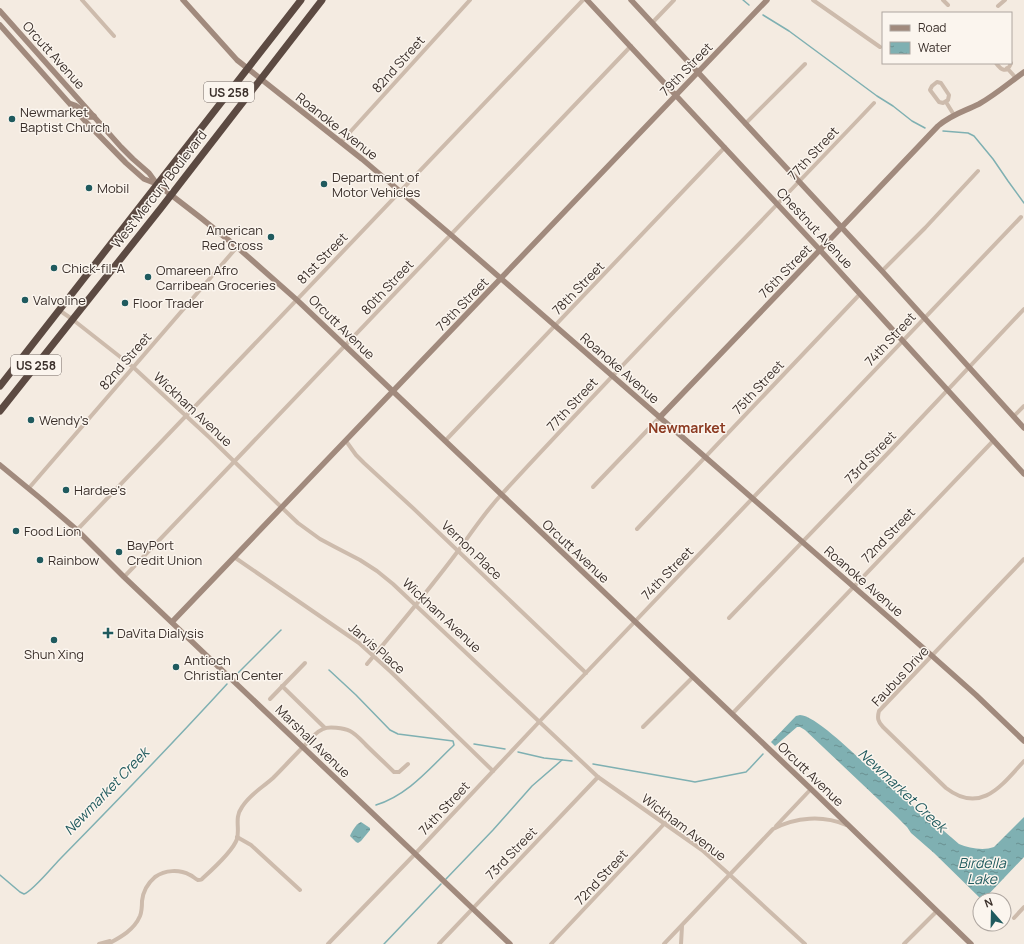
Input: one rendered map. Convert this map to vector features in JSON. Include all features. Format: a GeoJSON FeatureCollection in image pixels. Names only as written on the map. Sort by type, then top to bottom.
{"type":"FeatureCollection","features":[{"type":"Feature","properties":{"kind":"highway","name":"West Mercury Boulevard"},"geometry":{"type":"LineString","coordinates":[[0,386],[301,0]]}},
{"type":"Feature","properties":{"kind":"highway","name":"West Mercury Boulevard"},"geometry":{"type":"LineString","coordinates":[[0,411],[322,0]]}},
{"type":"Feature","properties":{"kind":"street"},"geometry":{"type":"LineString","coordinates":[[82,0],[114,36]]}},
{"type":"Feature","properties":{"kind":"street","name":"Roanoke Avenue"},"geometry":{"type":"LineString","coordinates":[[183,0],[228,51],[247,69],[362,159],[450,234],[853,586],[1024,741]]}},
{"type":"Feature","properties":{"kind":"street","name":"82nd Street"},"geometry":{"type":"LineString","coordinates":[[340,142],[470,0]]}},
{"type":"Feature","properties":{"kind":"street","name":"81st Street"},"geometry":{"type":"LineString","coordinates":[[77,530],[583,0]]}},
{"type":"Feature","properties":{"kind":"street","name":"Chestnut Avenue"},"geometry":{"type":"LineString","coordinates":[[587,0],[778,204],[1024,474]]}},
{"type":"Feature","properties":{"kind":"street","name":"Chestnut Avenue"},"geometry":{"type":"LineString","coordinates":[[631,0],[882,271],[1024,428]]}},
{"type":"Feature","properties":{"kind":"street"},"geometry":{"type":"LineString","coordinates":[[652,23],[674,0]]}},
{"type":"Feature","properties":{"kind":"street","name":"79th Street"},"geometry":{"type":"LineString","coordinates":[[172,622],[767,0]]}},
{"type":"Feature","properties":{"kind":"street"},"geometry":{"type":"LineString","coordinates":[[813,0],[880,47]]}},
{"type":"Feature","properties":{"kind":"street"},"geometry":{"type":"LineString","coordinates":[[943,0],[948,5]]}},
{"type":"Feature","properties":{"kind":"street"},"geometry":{"type":"LineString","coordinates":[[998,6],[1005,0]]}},
{"type":"Feature","properties":{"kind":"street","name":"Orcutt Avenue"},"geometry":{"type":"LineString","coordinates":[[0,11],[125,151],[149,173],[157,184]]}},
{"type":"Feature","properties":{"kind":"street","name":"Orcutt Avenue"},"geometry":{"type":"LineString","coordinates":[[0,25],[70,104],[126,163],[144,179],[157,184],[171,194],[237,247],[297,300],[811,789],[971,944]]}},
{"type":"Feature","properties":{"kind":"street","name":"80th Street"},"geometry":{"type":"LineString","coordinates":[[124,577],[631,46]]}},
{"type":"Feature","properties":{"kind":"street"},"geometry":{"type":"LineString","coordinates":[[746,124],[804,64]]}},
{"type":"Feature","properties":{"kind":"street"},"geometry":{"type":"LineString","coordinates":[[997,64],[1004,70],[1011,64]]}},
{"type":"Feature","properties":{"kind":"street"},"geometry":{"type":"LineString","coordinates":[[1007,68],[1016,78]]}},
{"type":"Feature","properties":{"kind":"street","name":"76th Street"},"geometry":{"type":"LineString","coordinates":[[593,487],[938,126],[954,115],[986,100],[1024,72]]}},
{"type":"Feature","properties":{"kind":"street"},"geometry":{"type":"LineString","coordinates":[[937,82],[941,83],[949,95],[946,102],[941,104],[938,102],[931,92],[930,89],[937,82]]}},
{"type":"Feature","properties":{"kind":"street","name":"77th Street"},"geometry":{"type":"LineString","coordinates":[[366,664],[416,605],[501,495],[874,102]]}},
{"type":"Feature","properties":{"kind":"street"},"geometry":{"type":"LineString","coordinates":[[946,102],[954,115]]}},
{"type":"Feature","properties":{"kind":"street"},"geometry":{"type":"LineString","coordinates":[[70,104],[79,107],[89,117],[94,116]]}},
{"type":"Feature","properties":{"kind":"street","name":"78th Street"},"geometry":{"type":"LineString","coordinates":[[445,441],[725,147]]}},
{"type":"Feature","properties":{"kind":"street"},"geometry":{"type":"LineString","coordinates":[[882,271],[925,228],[978,171]]}},
{"type":"Feature","properties":{"kind":"street","name":"74th Street"},"geometry":{"type":"LineString","coordinates":[[328,944],[1021,217]]}},
{"type":"Feature","properties":{"kind":"street","name":"82nd Street"},"geometry":{"type":"LineString","coordinates":[[28,488],[237,247]]}},
{"type":"Feature","properties":{"kind":"street","name":"75th Street"},"geometry":{"type":"LineString","coordinates":[[637,529],[860,294]]}},
{"type":"Feature","properties":{"kind":"street","name":"73rd Street"},"geometry":{"type":"LineString","coordinates":[[729,618],[1024,309]]}},
{"type":"Feature","properties":{"kind":"street","name":"Wickham Avenue"},"geometry":{"type":"LineString","coordinates":[[59,310],[133,367],[235,461],[298,523],[320,539],[360,560],[393,584],[598,777],[702,850],[805,944]]}},
{"type":"Feature","properties":{"kind":"street"},"geometry":{"type":"LineString","coordinates":[[1014,416],[1024,406]]}},
{"type":"Feature","properties":{"kind":"street","name":"72nd Street"},"geometry":{"type":"LineString","coordinates":[[732,714],[994,440]]}},
{"type":"Feature","properties":{"kind":"street","name":"Vernon Place"},"geometry":{"type":"LineString","coordinates":[[346,441],[364,463],[586,673]]}},
{"type":"Feature","properties":{"kind":"street","name":"Marshall Avenue"},"geometry":{"type":"LineString","coordinates":[[0,466],[77,530],[124,577],[510,944]]}},
{"type":"Feature","properties":{"kind":"street","name":"Jarvis Place"},"geometry":{"type":"LineString","coordinates":[[234,557],[359,643],[493,771]]}},
{"type":"Feature","properties":{"kind":"street","name":"Faubus Drive"},"geometry":{"type":"LineString","coordinates":[[1024,559],[879,711],[877,716],[878,721],[883,727],[946,788],[953,793],[966,798],[979,798],[995,791],[1024,761]]}},
{"type":"Feature","properties":{"kind":"street"},"geometry":{"type":"LineString","coordinates":[[270,699],[306,663]]}},
{"type":"Feature","properties":{"kind":"street"},"geometry":{"type":"LineString","coordinates":[[643,727],[693,677]]}},
{"type":"Feature","properties":{"kind":"street"},"geometry":{"type":"LineString","coordinates":[[282,686],[325,728]]}},
{"type":"Feature","properties":{"kind":"street"},"geometry":{"type":"LineString","coordinates":[[108,944],[127,933],[138,920],[142,910],[144,892],[153,879],[162,873],[174,871],[189,874],[196,880],[201,880],[234,845],[237,837],[237,818],[242,806],[252,795],[275,776],[314,735],[325,728],[349,730],[394,772],[399,772],[408,764]]}},
{"type":"Feature","properties":{"kind":"street","name":"73rd Street"},"geometry":{"type":"LineString","coordinates":[[439,944],[598,777]]}},
{"type":"Feature","properties":{"kind":"street"},"geometry":{"type":"LineString","coordinates":[[664,944],[811,789]]}},
{"type":"Feature","properties":{"kind":"street"},"geometry":{"type":"LineString","coordinates":[[773,829],[791,821],[812,818],[831,820],[850,827]]}},
{"type":"Feature","properties":{"kind":"street","name":"72nd Street"},"geometry":{"type":"LineString","coordinates":[[551,944],[664,823]]}},
{"type":"Feature","properties":{"kind":"street"},"geometry":{"type":"LineString","coordinates":[[237,837],[251,845],[300,890]]}},
{"type":"Feature","properties":{"kind":"street"},"geometry":{"type":"LineString","coordinates":[[1014,918],[1024,907]]}},
{"type":"Feature","properties":{"kind":"street"},"geometry":{"type":"LineString","coordinates":[[904,944],[937,911]]}},
{"type":"Feature","properties":{"kind":"street"},"geometry":{"type":"LineString","coordinates":[[681,944],[682,926]]}},
{"type":"Feature","properties":{"kind":"street"},"geometry":{"type":"LineString","coordinates":[[99,944],[120,938]]}},
{"type":"Feature","properties":{"kind":"water","name":"Birdella Lake"},"geometry":{"type":"Polygon","coordinates":[[[800,715],[814,721],[832,734],[920,813],[923,813],[959,844],[967,847],[985,849],[994,847],[1024,817],[1024,857],[991,892],[974,892],[805,730],[797,727],[775,746],[771,742],[796,716],[800,715]]]}},
{"type":"Feature","properties":{"kind":"water"},"geometry":{"type":"Polygon","coordinates":[[[361,822],[370,828],[370,830],[358,843],[350,836],[356,826],[361,822]]]}},
{"type":"Feature","properties":{"kind":"waterway"},"geometry":{"type":"LineString","coordinates":[[743,0],[749,5]]}},
{"type":"Feature","properties":{"kind":"waterway"},"geometry":{"type":"LineString","coordinates":[[763,15],[789,31],[912,121],[925,128]]}},
{"type":"Feature","properties":{"kind":"waterway"},"geometry":{"type":"LineString","coordinates":[[943,131],[968,133],[974,136],[993,159],[1024,203]]}},
{"type":"Feature","properties":{"kind":"waterway","name":"Newmarket Creek"},"geometry":{"type":"LineString","coordinates":[[236,675],[281,630]]}},
{"type":"Feature","properties":{"kind":"waterway","name":"Newmarket Creek"},"geometry":{"type":"LineString","coordinates":[[329,670],[390,730],[398,734],[453,741],[454,745],[408,788],[388,801],[376,805]]}},
{"type":"Feature","properties":{"kind":"waterway","name":"Newmarket Creek"},"geometry":{"type":"LineString","coordinates":[[0,875],[24,894],[32,889],[145,772],[227,684]]}},
{"type":"Feature","properties":{"kind":"waterway","name":"Newmarket Creek"},"geometry":{"type":"LineString","coordinates":[[474,744],[505,749]]}},
{"type":"Feature","properties":{"kind":"waterway","name":"Newmarket Creek"},"geometry":{"type":"LineString","coordinates":[[518,752],[544,758],[572,761]]}},
{"type":"Feature","properties":{"kind":"waterway","name":"Newmarket Creek"},"geometry":{"type":"LineString","coordinates":[[593,764],[695,782],[746,772],[763,754]]}},
{"type":"Feature","properties":{"kind":"waterway"},"geometry":{"type":"LineString","coordinates":[[446,879],[493,830],[532,786],[562,760]]}},
{"type":"Feature","properties":{"kind":"waterway"},"geometry":{"type":"LineString","coordinates":[[384,944],[441,884]]}},
{"type":"Feature","properties":{"kind":"place","name":"Newmarket Baptist Church"},"geometry":{"type":"Point","coordinates":[12,119]}},
{"type":"Feature","properties":{"kind":"place","name":"Department of Motor Vehicles"},"geometry":{"type":"Point","coordinates":[324,184]}},
{"type":"Feature","properties":{"kind":"place","name":"Mobil"},"geometry":{"type":"Point","coordinates":[89,188]}},
{"type":"Feature","properties":{"kind":"place","name":"American Red Cross"},"geometry":{"type":"Point","coordinates":[271,237]}},
{"type":"Feature","properties":{"kind":"place","name":"Chick-fil-A"},"geometry":{"type":"Point","coordinates":[54,268]}},
{"type":"Feature","properties":{"kind":"place","name":"Omareen Afro Carribean Groceries"},"geometry":{"type":"Point","coordinates":[148,277]}},
{"type":"Feature","properties":{"kind":"place","name":"Valvoline"},"geometry":{"type":"Point","coordinates":[25,300]}},
{"type":"Feature","properties":{"kind":"place","name":"Floor Trader"},"geometry":{"type":"Point","coordinates":[125,303]}},
{"type":"Feature","properties":{"kind":"place","name":"Wendy's"},"geometry":{"type":"Point","coordinates":[31,420]}},
{"type":"Feature","properties":{"kind":"place","name":"Hardee's"},"geometry":{"type":"Point","coordinates":[66,490]}},
{"type":"Feature","properties":{"kind":"place","name":"Food Lion"},"geometry":{"type":"Point","coordinates":[16,531]}},
{"type":"Feature","properties":{"kind":"place","name":"BayPort Credit Union"},"geometry":{"type":"Point","coordinates":[119,552]}},
{"type":"Feature","properties":{"kind":"place","name":"Rainbow"},"geometry":{"type":"Point","coordinates":[40,560]}},
{"type":"Feature","properties":{"kind":"place","name":"DaVita Dialysis"},"geometry":{"type":"Point","coordinates":[108,633]}},
{"type":"Feature","properties":{"kind":"place","name":"Shun Xing"},"geometry":{"type":"Point","coordinates":[54,640]}},
{"type":"Feature","properties":{"kind":"place","name":"Antioch Christian Center"},"geometry":{"type":"Point","coordinates":[176,667]}},
{"type":"Feature","properties":{"kind":"district","name":"Newmarket"},"geometry":{"type":"Point","coordinates":[687,427]}}]}
